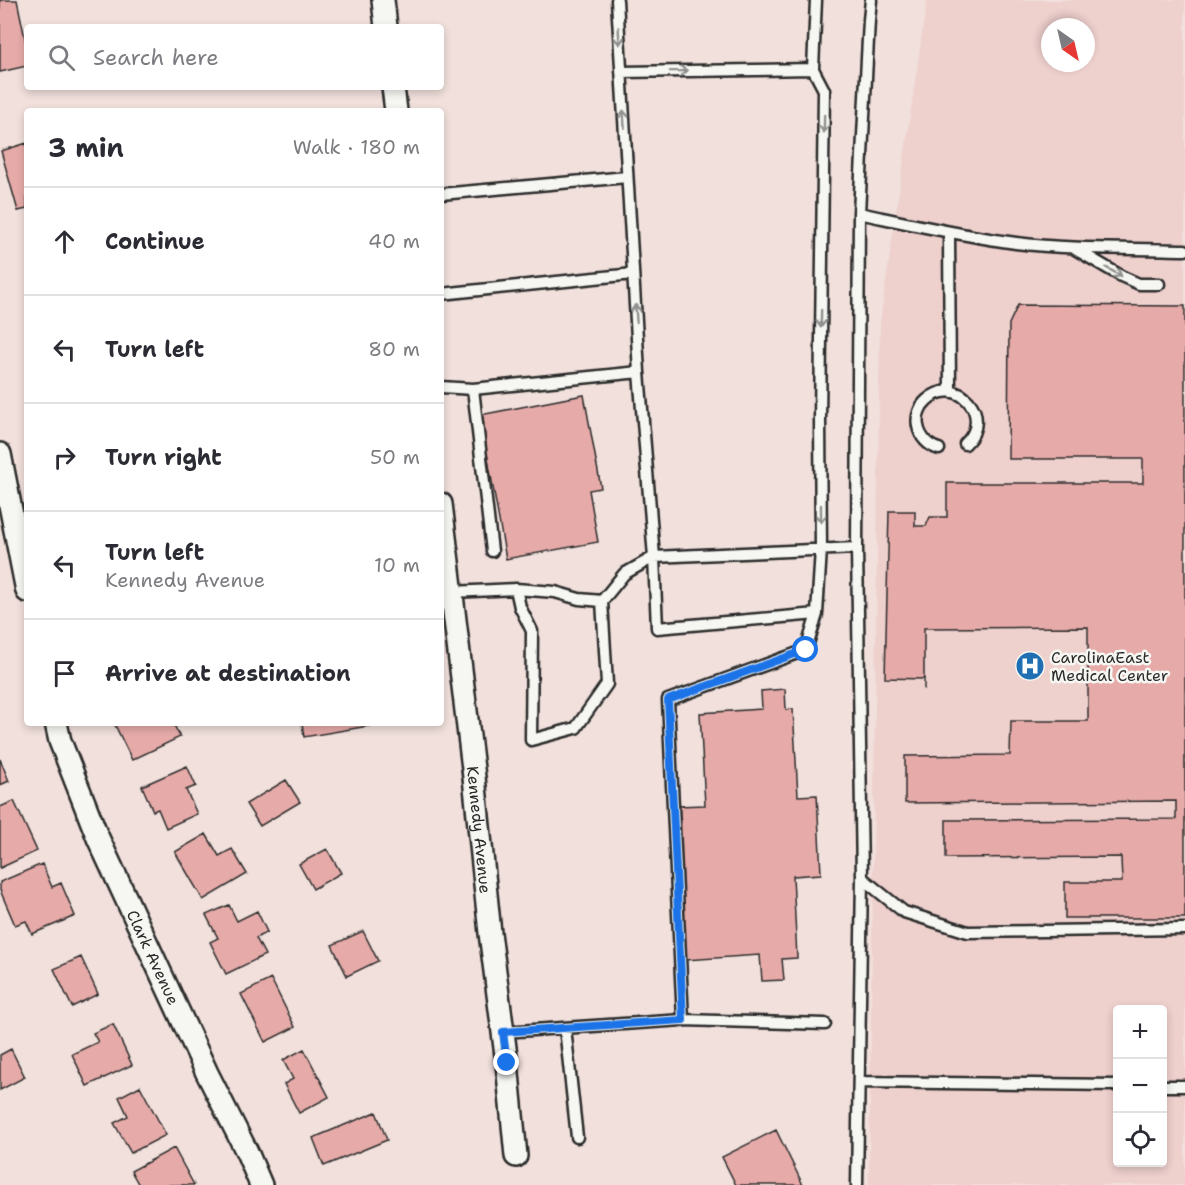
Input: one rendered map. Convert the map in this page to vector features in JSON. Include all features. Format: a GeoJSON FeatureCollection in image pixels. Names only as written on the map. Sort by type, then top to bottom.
{"type":"FeatureCollection","features":[{"type":"Feature","properties":{"kind":"street"},"geometry":{"type":"LineString","coordinates":[[383,0],[386,24]]}},
{"type":"Feature","properties":{"kind":"street"},"geometry":{"type":"LineString","coordinates":[[393,90],[396,108]]}},
{"type":"Feature","properties":{"kind":"street"},"geometry":{"type":"LineString","coordinates":[[0,454],[24,576]]}},
{"type":"Feature","properties":{"kind":"street","name":"Kennedy Avenue"},"geometry":{"type":"LineString","coordinates":[[444,528],[516,1156]]}},
{"type":"Feature","properties":{"kind":"street","name":"Clark Avenue"},"geometry":{"type":"LineString","coordinates":[[57,726],[60,741],[98,838],[261,1185]]}},
{"type":"Feature","properties":{"kind":"lane"},"geometry":{"type":"LineString","coordinates":[[617,0],[657,628],[817,614]]}},
{"type":"Feature","properties":{"kind":"lane"},"geometry":{"type":"LineString","coordinates":[[683,1020],[668,700],[806,650],[817,614],[821,549],[820,409],[824,90],[813,69],[816,0]]}},
{"type":"Feature","properties":{"kind":"lane"},"geometry":{"type":"LineString","coordinates":[[857,1185],[862,878],[857,548],[859,213],[871,0]]}},
{"type":"Feature","properties":{"kind":"lane"},"geometry":{"type":"LineString","coordinates":[[621,72],[813,69]]}},
{"type":"Feature","properties":{"kind":"lane"},"geometry":{"type":"LineString","coordinates":[[444,194],[627,177]]}},
{"type":"Feature","properties":{"kind":"lane"},"geometry":{"type":"LineString","coordinates":[[859,213],[949,232],[1018,243],[1072,248],[1185,250]]}},
{"type":"Feature","properties":{"kind":"lane"},"geometry":{"type":"LineString","coordinates":[[949,232],[950,392]]}},
{"type":"Feature","properties":{"kind":"lane"},"geometry":{"type":"LineString","coordinates":[[1072,248],[1138,284],[1159,284]]}},
{"type":"Feature","properties":{"kind":"lane"},"geometry":{"type":"LineString","coordinates":[[444,294],[633,274]]}},
{"type":"Feature","properties":{"kind":"lane"},"geometry":{"type":"LineString","coordinates":[[444,387],[473,389],[639,372]]}},
{"type":"Feature","properties":{"kind":"lane"},"geometry":{"type":"LineString","coordinates":[[473,389],[492,551]]}},
{"type":"Feature","properties":{"kind":"lane"},"geometry":{"type":"LineString","coordinates":[[939,449],[925,441],[919,432],[917,422],[923,403],[930,396],[940,392],[959,394],[973,406],[976,425],[974,433],[965,444]]}},
{"type":"Feature","properties":{"kind":"lane"},"geometry":{"type":"LineString","coordinates":[[516,589],[520,608],[532,631],[531,740],[576,728],[607,684],[602,601],[624,574],[654,557],[857,548]]}},
{"type":"Feature","properties":{"kind":"lane"},"geometry":{"type":"LineString","coordinates":[[452,592],[516,589],[555,592],[579,599],[602,601]]}},
{"type":"Feature","properties":{"kind":"lane"},"geometry":{"type":"LineString","coordinates":[[862,878],[904,912],[968,932],[1185,929]]}},
{"type":"Feature","properties":{"kind":"lane"},"geometry":{"type":"LineString","coordinates":[[503,1032],[683,1020],[825,1024]]}},
{"type":"Feature","properties":{"kind":"lane"},"geometry":{"type":"LineString","coordinates":[[565,1028],[577,1137]]}},
{"type":"Feature","properties":{"kind":"lane"},"geometry":{"type":"LineString","coordinates":[[859,1082],[1113,1085]]}},
{"type":"Feature","properties":{"kind":"lane"},"geometry":{"type":"LineString","coordinates":[[1167,1086],[1185,1086]]}},
{"type":"Feature","properties":{"kind":"shaded area","name":"CarolinaEast Medical Center"},"geometry":{"type":"Polygon","coordinates":[[[927,0],[1185,0],[1185,1185],[869,1185],[880,323],[927,0]]]}},
{"type":"Feature","properties":{"kind":"building"},"geometry":{"type":"Polygon","coordinates":[[[0,0],[17,0],[24,34],[24,67],[0,72],[0,0]]]}},
{"type":"Feature","properties":{"kind":"building"},"geometry":{"type":"Polygon","coordinates":[[[24,144],[24,210],[18,211],[1,151],[24,144]]]}},
{"type":"Feature","properties":{"kind":"building"},"geometry":{"type":"Polygon","coordinates":[[[1018,305],[1185,306],[1185,918],[1065,918],[1065,882],[1122,882],[1121,857],[946,858],[946,820],[1176,819],[1176,801],[905,803],[905,756],[1010,755],[1011,721],[1088,721],[1088,627],[924,628],[924,679],[885,678],[889,511],[915,511],[915,526],[926,526],[930,517],[947,517],[947,483],[1143,483],[1143,459],[1008,459],[1009,324],[1018,305]]]}},
{"type":"Feature","properties":{"kind":"building"},"geometry":{"type":"Polygon","coordinates":[[[584,395],[601,488],[589,490],[598,542],[506,559],[480,415],[584,395]]]}},
{"type":"Feature","properties":{"kind":"building"},"geometry":{"type":"Polygon","coordinates":[[[785,689],[786,710],[793,709],[798,796],[817,795],[821,874],[793,876],[797,958],[782,959],[784,980],[762,981],[760,955],[685,960],[677,806],[705,805],[700,713],[762,709],[761,691],[785,689]]]}},
{"type":"Feature","properties":{"kind":"building"},"geometry":{"type":"Polygon","coordinates":[[[115,726],[174,726],[180,737],[132,760],[115,726]]]}},
{"type":"Feature","properties":{"kind":"building"},"geometry":{"type":"Polygon","coordinates":[[[302,726],[368,726],[304,737],[302,726]]]}},
{"type":"Feature","properties":{"kind":"building"},"geometry":{"type":"Polygon","coordinates":[[[0,759],[9,781],[0,785],[0,759]]]}},
{"type":"Feature","properties":{"kind":"building"},"geometry":{"type":"Polygon","coordinates":[[[187,766],[196,786],[186,790],[197,814],[166,828],[158,809],[153,811],[142,786],[187,766]]]}},
{"type":"Feature","properties":{"kind":"building"},"geometry":{"type":"Polygon","coordinates":[[[286,780],[300,802],[260,826],[246,804],[286,780]]]}},
{"type":"Feature","properties":{"kind":"building"},"geometry":{"type":"Polygon","coordinates":[[[14,801],[37,851],[0,868],[0,807],[14,801]]]}},
{"type":"Feature","properties":{"kind":"building"},"geometry":{"type":"Polygon","coordinates":[[[206,834],[219,856],[232,849],[247,874],[203,900],[175,852],[206,834]]]}},
{"type":"Feature","properties":{"kind":"building"},"geometry":{"type":"Polygon","coordinates":[[[327,849],[341,873],[313,889],[299,864],[327,849]]]}},
{"type":"Feature","properties":{"kind":"building"},"geometry":{"type":"Polygon","coordinates":[[[42,864],[52,887],[61,883],[75,916],[32,934],[26,921],[15,925],[0,890],[0,882],[42,864]]]}},
{"type":"Feature","properties":{"kind":"building"},"geometry":{"type":"Polygon","coordinates":[[[229,905],[237,921],[257,911],[267,932],[256,938],[265,955],[226,974],[210,942],[218,938],[206,915],[229,905]]]}},
{"type":"Feature","properties":{"kind":"building"},"geometry":{"type":"Polygon","coordinates":[[[363,931],[378,961],[347,976],[332,945],[363,931]]]}},
{"type":"Feature","properties":{"kind":"building"},"geometry":{"type":"Polygon","coordinates":[[[81,957],[98,994],[72,1007],[54,969],[81,957]]]}},
{"type":"Feature","properties":{"kind":"building"},"geometry":{"type":"Polygon","coordinates":[[[271,979],[295,1027],[265,1042],[241,994],[271,979]]]}},
{"type":"Feature","properties":{"kind":"building"},"geometry":{"type":"Polygon","coordinates":[[[113,1024],[132,1065],[87,1086],[72,1054],[98,1042],[93,1033],[113,1024]]]}},
{"type":"Feature","properties":{"kind":"building"},"geometry":{"type":"Polygon","coordinates":[[[11,1049],[25,1077],[0,1090],[0,1055],[11,1049]]]}},
{"type":"Feature","properties":{"kind":"building"},"geometry":{"type":"Polygon","coordinates":[[[304,1049],[329,1097],[299,1113],[284,1084],[293,1079],[283,1060],[304,1049]]]}},
{"type":"Feature","properties":{"kind":"building"},"geometry":{"type":"Polygon","coordinates":[[[140,1086],[166,1135],[131,1153],[114,1123],[128,1116],[119,1097],[140,1086]]]}},
{"type":"Feature","properties":{"kind":"building"},"geometry":{"type":"Polygon","coordinates":[[[376,1112],[387,1140],[324,1166],[313,1138],[376,1112]]]}},
{"type":"Feature","properties":{"kind":"building"},"geometry":{"type":"Polygon","coordinates":[[[776,1130],[803,1185],[736,1185],[722,1157],[776,1130]]]}},
{"type":"Feature","properties":{"kind":"building"},"geometry":{"type":"Polygon","coordinates":[[[174,1148],[194,1185],[139,1185],[131,1171],[174,1148]]]}},
{"type":"Feature","properties":{"kind":"place","name":"CarolinaEast Medical Center"},"geometry":{"type":"Point","coordinates":[1030,666]}},
{"type":"Feature","properties":{"kind":"route"},"geometry":{"type":"LineString","coordinates":[[507,1063],[503,1032],[683,1020],[668,700],[806,650]]}}]}
